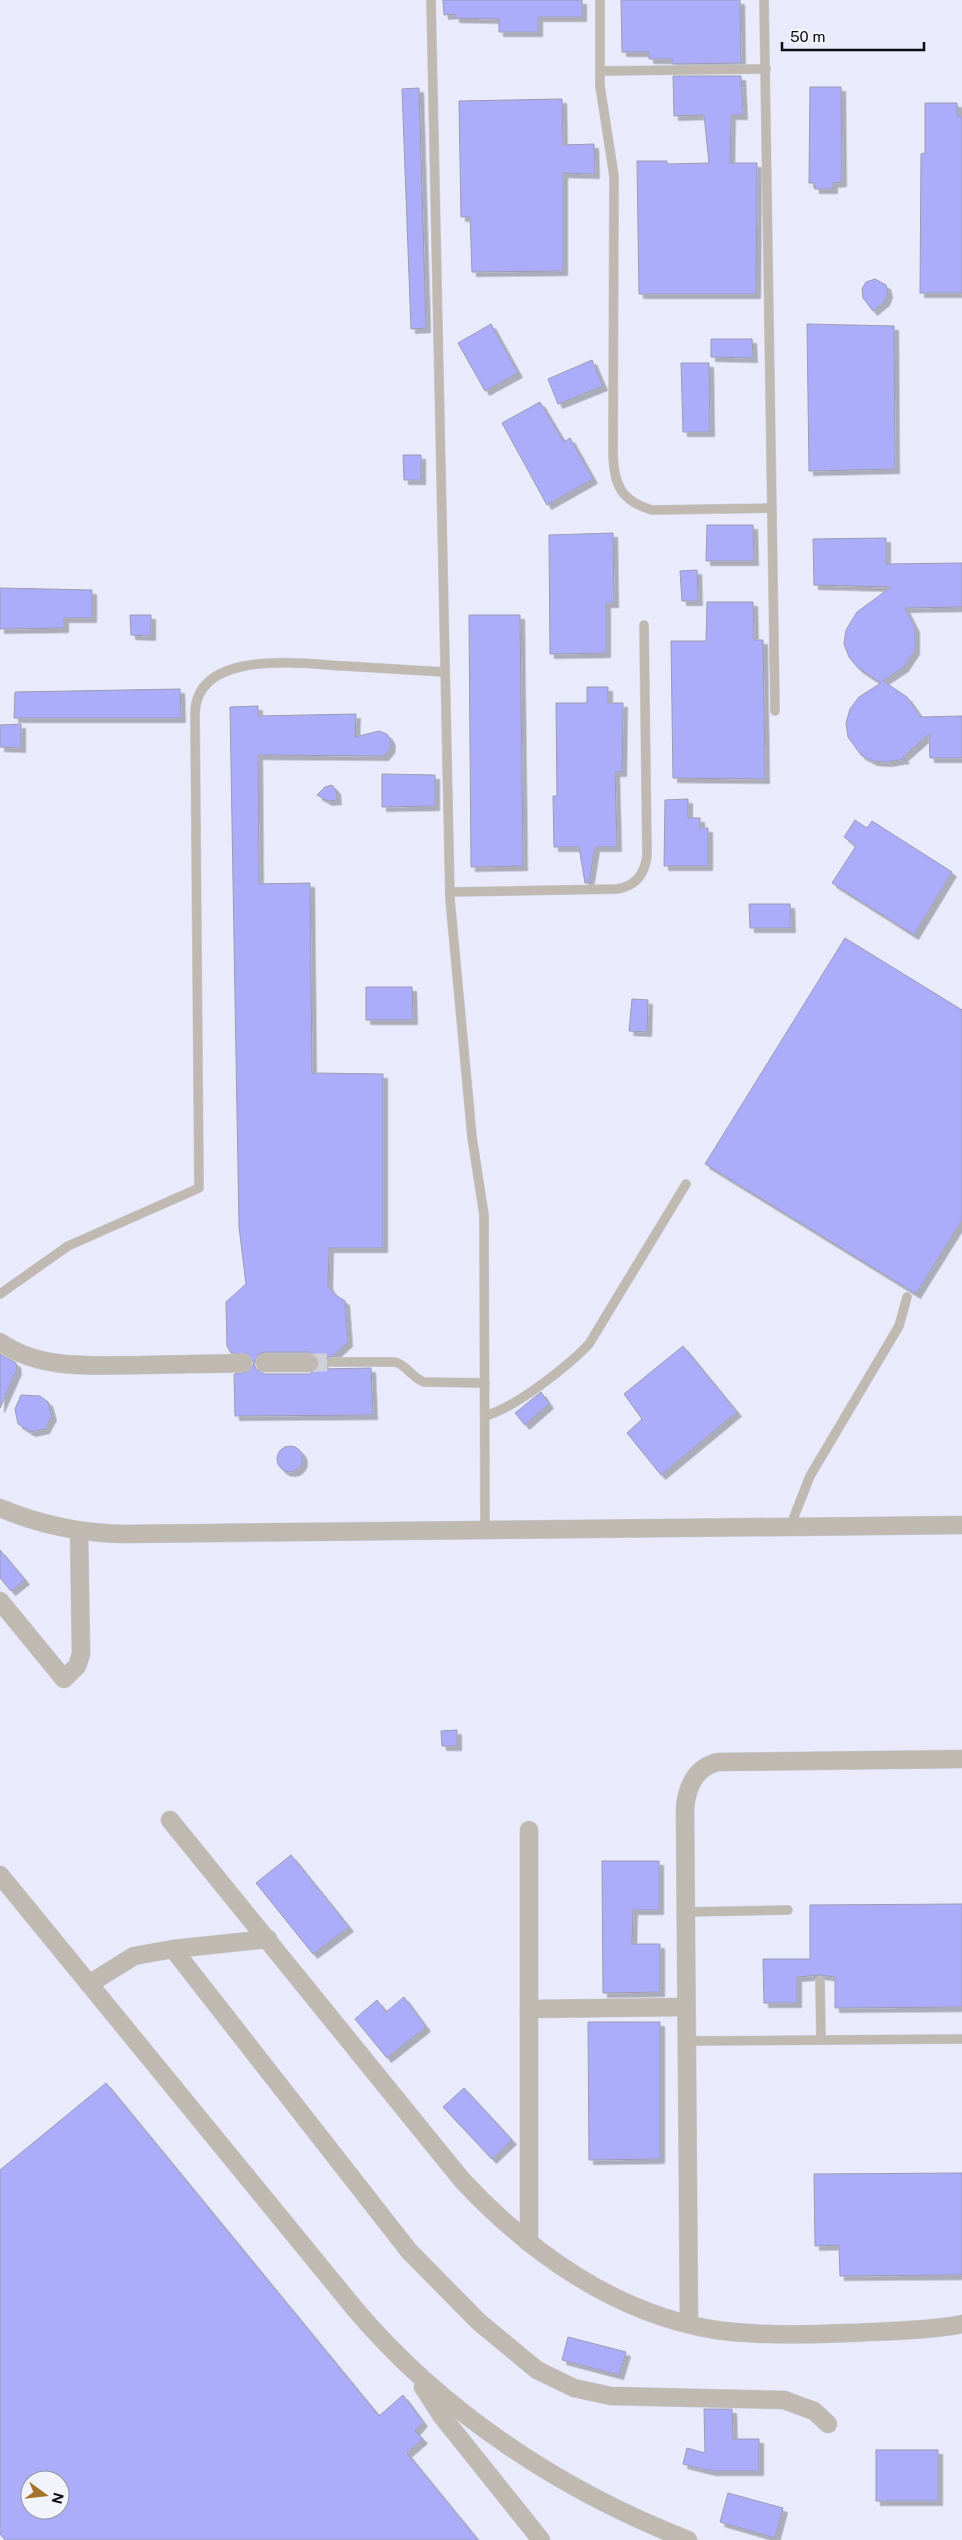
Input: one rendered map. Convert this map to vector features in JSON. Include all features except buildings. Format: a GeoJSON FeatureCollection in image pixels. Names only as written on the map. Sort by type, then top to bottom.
{"type":"FeatureCollection","features":[{"type":"Feature","properties":{"kind":"street"},"geometry":{"type":"LineString","coordinates":[[0,1342],[15,1351],[40,1359],[77,1365],[243,1364]]}},
{"type":"Feature","properties":{"kind":"street"},"geometry":{"type":"LineString","coordinates":[[265,1363],[309,1363]]}},
{"type":"Feature","properties":{"kind":"street"},"geometry":{"type":"LineString","coordinates":[[0,1508],[41,1523],[79,1531],[122,1534],[962,1525]]}},
{"type":"Feature","properties":{"kind":"street"},"geometry":{"type":"LineString","coordinates":[[0,1601],[64,1679],[76,1666],[81,1654],[79,1531]]}},
{"type":"Feature","properties":{"kind":"street"},"geometry":{"type":"LineString","coordinates":[[689,2324],[685,1912],[686,1799],[691,1782],[703,1768],[718,1762],[962,1759]]}},
{"type":"Feature","properties":{"kind":"street"},"geometry":{"type":"LineString","coordinates":[[170,1820],[462,2180],[491,2210],[530,2243],[572,2273],[614,2297],[648,2312],[689,2324],[728,2331],[796,2334],[916,2330],[962,2324]]}},
{"type":"Feature","properties":{"kind":"street"},"geometry":{"type":"LineString","coordinates":[[529,1830],[530,2243]]}},
{"type":"Feature","properties":{"kind":"street"},"geometry":{"type":"LineString","coordinates":[[0,1875],[356,2310],[414,2371],[469,2417],[542,2466],[607,2504],[688,2540]]}},
{"type":"Feature","properties":{"kind":"street"},"geometry":{"type":"LineString","coordinates":[[89,1984],[134,1956],[173,1949],[268,1939]]}},
{"type":"Feature","properties":{"kind":"street"},"geometry":{"type":"LineString","coordinates":[[173,1949],[409,2251],[479,2322],[537,2370],[574,2388],[611,2396],[784,2400],[814,2411],[828,2424]]}},
{"type":"Feature","properties":{"kind":"street"},"geometry":{"type":"LineString","coordinates":[[529,2009],[685,2007]]}},
{"type":"Feature","properties":{"kind":"street"},"geometry":{"type":"LineString","coordinates":[[414,2371],[441,2415],[541,2540]]}},
{"type":"Feature","properties":{"kind":"lane"},"geometry":{"type":"LineString","coordinates":[[432,0],[444,672],[450,892],[472,1136],[484,1204],[485,1531]]}},
{"type":"Feature","properties":{"kind":"lane"},"geometry":{"type":"LineString","coordinates":[[600,0],[600,71],[603,109],[614,176],[613,454],[616,480],[620,490],[634,504],[652,510],[772,508]]}},
{"type":"Feature","properties":{"kind":"lane"},"geometry":{"type":"LineString","coordinates":[[764,0],[775,711]]}},
{"type":"Feature","properties":{"kind":"lane"},"geometry":{"type":"LineString","coordinates":[[600,71],[766,68]]}},
{"type":"Feature","properties":{"kind":"lane"},"geometry":{"type":"LineString","coordinates":[[450,892],[617,889],[625,888],[639,879],[644,872],[648,855],[644,625]]}},
{"type":"Feature","properties":{"kind":"lane"},"geometry":{"type":"LineString","coordinates":[[0,1294],[56,1253],[199,1188],[195,713],[197,698],[202,689],[209,681],[227,671],[268,663],[444,672]]}},
{"type":"Feature","properties":{"kind":"lane"},"geometry":{"type":"LineString","coordinates":[[485,1416],[506,1409],[576,1357],[589,1344],[686,1184]]}},
{"type":"Feature","properties":{"kind":"lane"},"geometry":{"type":"LineString","coordinates":[[790,1527],[810,1476],[899,1326],[908,1297]]}},
{"type":"Feature","properties":{"kind":"lane"},"geometry":{"type":"LineString","coordinates":[[332,1362],[395,1362],[404,1366],[415,1378],[424,1382],[485,1383]]}},
{"type":"Feature","properties":{"kind":"lane"},"geometry":{"type":"LineString","coordinates":[[685,1912],[788,1910]]}},
{"type":"Feature","properties":{"kind":"lane"},"geometry":{"type":"LineString","coordinates":[[820,1981],[821,2039]]}},
{"type":"Feature","properties":{"kind":"lane"},"geometry":{"type":"LineString","coordinates":[[686,2040],[962,2038]]}},
{"type":"Feature","properties":{"kind":"shaded area"},"geometry":{"type":"Polygon","coordinates":[[[0,0],[962,0],[962,2540],[0,2540],[0,0]]]}},
{"type":"Feature","properties":{"kind":"tunnel"},"geometry":{"type":"LineString","coordinates":[[309,1363],[332,1362]]}}]}
